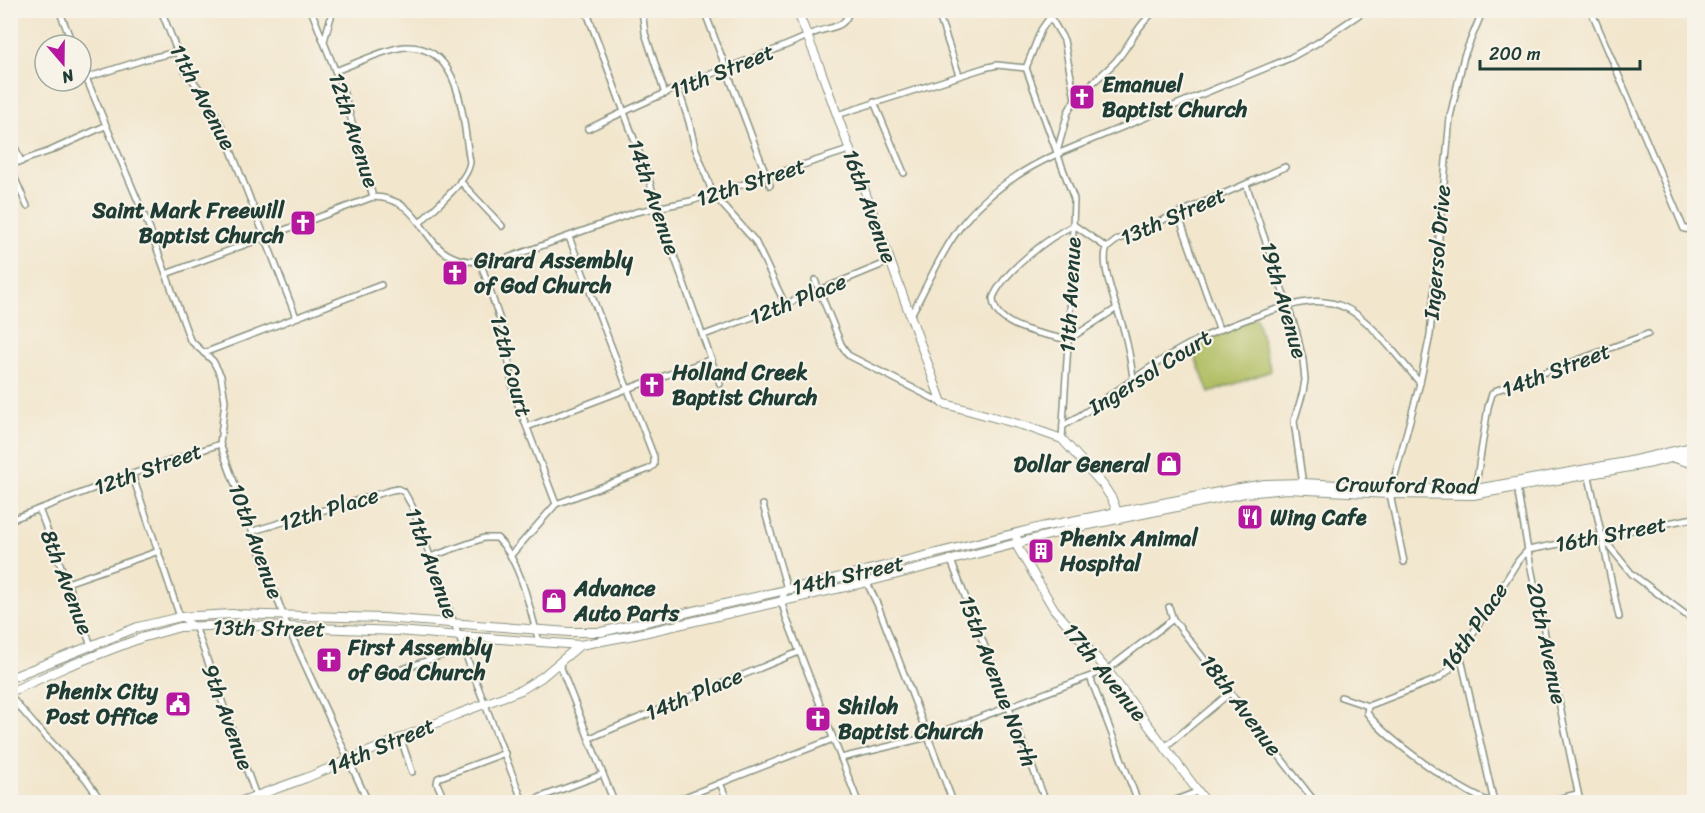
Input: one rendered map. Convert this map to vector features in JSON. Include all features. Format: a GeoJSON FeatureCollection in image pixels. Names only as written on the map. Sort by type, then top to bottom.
{"type":"FeatureCollection","features":[{"type":"Feature","properties":{"kind":"main road","name":"Crawford Road"},"geometry":{"type":"LineString","coordinates":[[1119,515],[1265,484],[1391,491],[1474,492],[1693,454]]}},
{"type":"Feature","properties":{"kind":"main road","name":"Crawford Road"},"geometry":{"type":"LineString","coordinates":[[1588,472],[1693,454]]}},
{"type":"Feature","properties":{"kind":"main road","name":"14th Street"},"geometry":{"type":"LineString","coordinates":[[601,632],[946,551],[1017,539],[1119,515]]}},
{"type":"Feature","properties":{"kind":"main road","name":"14th Street"},"geometry":{"type":"LineString","coordinates":[[580,645],[634,635],[867,582],[1017,539]]}},
{"type":"Feature","properties":{"kind":"main road","name":"13th Street"},"geometry":{"type":"LineString","coordinates":[[10,678],[156,621],[180,617],[231,614],[454,622],[535,629]]}},
{"type":"Feature","properties":{"kind":"main road","name":"13th Street"},"geometry":{"type":"LineString","coordinates":[[10,694],[35,679],[160,632],[180,627],[231,625],[397,631],[539,642]]}},
{"type":"Feature","properties":{"kind":"main road"},"geometry":{"type":"LineString","coordinates":[[535,629],[601,632]]}},
{"type":"Feature","properties":{"kind":"main road"},"geometry":{"type":"LineString","coordinates":[[539,642],[580,645]]}},
{"type":"Feature","properties":{"kind":"street"},"geometry":{"type":"LineString","coordinates":[[59,10],[68,33]]}},
{"type":"Feature","properties":{"kind":"street","name":"11th Avenue"},"geometry":{"type":"LineString","coordinates":[[161,10],[184,69],[217,115],[296,317]]}},
{"type":"Feature","properties":{"kind":"street","name":"12th Avenue"},"geometry":{"type":"LineString","coordinates":[[311,10],[343,90],[373,197],[397,202],[408,209],[444,252],[455,258],[480,261]]}},
{"type":"Feature","properties":{"kind":"street"},"geometry":{"type":"LineString","coordinates":[[324,41],[333,10]]}},
{"type":"Feature","properties":{"kind":"street","name":"14th Avenue"},"geometry":{"type":"LineString","coordinates":[[586,10],[649,179],[657,208],[720,384]]}},
{"type":"Feature","properties":{"kind":"street"},"geometry":{"type":"LineString","coordinates":[[642,10],[645,33],[664,94]]}},
{"type":"Feature","properties":{"kind":"street"},"geometry":{"type":"LineString","coordinates":[[704,10],[770,185]]}},
{"type":"Feature","properties":{"kind":"street","name":"16th Avenue"},"geometry":{"type":"LineString","coordinates":[[797,10],[942,403]]}},
{"type":"Feature","properties":{"kind":"street","name":"11th Street"},"geometry":{"type":"LineString","coordinates":[[588,129],[678,87],[819,31],[843,24],[849,10]]}},
{"type":"Feature","properties":{"kind":"street"},"geometry":{"type":"LineString","coordinates":[[937,10],[959,75]]}},
{"type":"Feature","properties":{"kind":"street"},"geometry":{"type":"LineString","coordinates":[[1046,10],[1064,40],[1075,99]]}},
{"type":"Feature","properties":{"kind":"street"},"geometry":{"type":"LineString","coordinates":[[1057,154],[1068,112],[1075,99],[1118,58],[1150,13],[1157,10]]}},
{"type":"Feature","properties":{"kind":"street"},"geometry":{"type":"LineString","coordinates":[[911,315],[946,249],[964,223],[1009,180],[1036,163],[1290,58],[1366,10]]}},
{"type":"Feature","properties":{"kind":"street","name":"Ingersol Drive"},"geometry":{"type":"LineString","coordinates":[[1391,491],[1420,383],[1430,335],[1450,117],[1464,56],[1483,10]]}},
{"type":"Feature","properties":{"kind":"street"},"geometry":{"type":"LineString","coordinates":[[1593,15],[1684,229],[1695,230]]}},
{"type":"Feature","properties":{"kind":"street"},"geometry":{"type":"LineString","coordinates":[[1050,17],[1041,30],[1026,68],[1057,154]]}},
{"type":"Feature","properties":{"kind":"street"},"geometry":{"type":"LineString","coordinates":[[335,71],[404,47],[428,51],[447,65],[455,82],[470,168],[420,223]]}},
{"type":"Feature","properties":{"kind":"street"},"geometry":{"type":"LineString","coordinates":[[93,76],[146,58],[177,52]]}},
{"type":"Feature","properties":{"kind":"street"},"geometry":{"type":"LineString","coordinates":[[837,115],[997,65],[1026,68]]}},
{"type":"Feature","properties":{"kind":"street"},"geometry":{"type":"LineString","coordinates":[[678,87],[690,122],[695,147],[712,194],[755,241],[785,304]]}},
{"type":"Feature","properties":{"kind":"street"},"geometry":{"type":"LineString","coordinates":[[92,93],[149,226],[190,340],[198,350],[204,353],[381,285]]}},
{"type":"Feature","properties":{"kind":"street"},"geometry":{"type":"LineString","coordinates":[[874,102],[904,173]]}},
{"type":"Feature","properties":{"kind":"street"},"geometry":{"type":"LineString","coordinates":[[27,206],[10,166],[105,126]]}},
{"type":"Feature","properties":{"kind":"street"},"geometry":{"type":"LineString","coordinates":[[10,135],[21,162]]}},
{"type":"Feature","properties":{"kind":"street","name":"12th Street"},"geometry":{"type":"LineString","coordinates":[[480,261],[502,260],[636,212],[675,206],[849,150]]}},
{"type":"Feature","properties":{"kind":"street","name":"11th Avenue"},"geometry":{"type":"LineString","coordinates":[[1057,154],[1074,199],[1062,439]]}},
{"type":"Feature","properties":{"kind":"street","name":"13th Street"},"geometry":{"type":"LineString","coordinates":[[1074,225],[1107,248],[1117,240],[1285,167]]}},
{"type":"Feature","properties":{"kind":"street"},"geometry":{"type":"LineString","coordinates":[[460,181],[502,226]]}},
{"type":"Feature","properties":{"kind":"street","name":"19th Avenue"},"geometry":{"type":"LineString","coordinates":[[1246,184],[1296,330],[1304,370],[1303,392],[1294,421],[1304,486]]}},
{"type":"Feature","properties":{"kind":"street"},"geometry":{"type":"LineString","coordinates":[[166,274],[373,197]]}},
{"type":"Feature","properties":{"kind":"street"},"geometry":{"type":"LineString","coordinates":[[1178,214],[1220,329]]}},
{"type":"Feature","properties":{"kind":"street"},"geometry":{"type":"LineString","coordinates":[[149,226],[154,221]]}},
{"type":"Feature","properties":{"kind":"street"},"geometry":{"type":"LineString","coordinates":[[1074,225],[1043,243],[998,288],[993,298],[998,315],[1008,322],[1068,340],[1117,308]]}},
{"type":"Feature","properties":{"kind":"street"},"geometry":{"type":"LineString","coordinates":[[511,555],[556,504],[649,469],[654,465],[654,457],[569,237]]}},
{"type":"Feature","properties":{"kind":"street"},"geometry":{"type":"LineString","coordinates":[[1107,248],[1105,260],[1134,378]]}},
{"type":"Feature","properties":{"kind":"street","name":"12th Court"},"geometry":{"type":"LineString","coordinates":[[480,261],[502,326],[510,378],[556,504]]}},
{"type":"Feature","properties":{"kind":"street","name":"12th Place"},"geometry":{"type":"LineString","coordinates":[[704,335],[891,261]]}},
{"type":"Feature","properties":{"kind":"street"},"geometry":{"type":"LineString","coordinates":[[815,280],[841,344],[848,355],[942,403],[1025,426],[1062,439],[1103,485],[1119,515]]}},
{"type":"Feature","properties":{"kind":"street","name":"Ingersol Court"},"geometry":{"type":"LineString","coordinates":[[1063,426],[1185,346],[1220,329],[1287,306],[1311,302],[1331,302],[1348,309],[1363,320],[1420,383]]}},
{"type":"Feature","properties":{"kind":"street","name":"14th Street"},"geometry":{"type":"LineString","coordinates":[[1479,416],[1486,417],[1489,401],[1497,390],[1648,334]]}},
{"type":"Feature","properties":{"kind":"street","name":"12th Street"},"geometry":{"type":"LineString","coordinates":[[10,520],[220,444],[225,401],[224,389],[217,366],[204,353]]}},
{"type":"Feature","properties":{"kind":"street"},"geometry":{"type":"LineString","coordinates":[[527,427],[627,388],[712,359]]}},
{"type":"Feature","properties":{"kind":"street"},"geometry":{"type":"LineString","coordinates":[[1474,492],[1486,417]]}},
{"type":"Feature","properties":{"kind":"street","name":"10th Avenue"},"geometry":{"type":"LineString","coordinates":[[220,444],[288,628],[368,802]]}},
{"type":"Feature","properties":{"kind":"street"},"geometry":{"type":"LineString","coordinates":[[1588,472],[1619,617]]}},
{"type":"Feature","properties":{"kind":"street"},"geometry":{"type":"LineString","coordinates":[[132,474],[180,617],[195,626]]}},
{"type":"Feature","properties":{"kind":"street","name":"20th Avenue"},"geometry":{"type":"LineString","coordinates":[[1517,485],[1528,550],[1580,802]]}},
{"type":"Feature","properties":{"kind":"street","name":"12th Place"},"geometry":{"type":"LineString","coordinates":[[253,531],[382,492],[398,489],[404,492]]}},
{"type":"Feature","properties":{"kind":"street"},"geometry":{"type":"LineString","coordinates":[[1391,491],[1404,562]]}},
{"type":"Feature","properties":{"kind":"street","name":"11th Avenue"},"geometry":{"type":"LineString","coordinates":[[404,492],[412,506],[458,635],[523,802]]}},
{"type":"Feature","properties":{"kind":"street"},"geometry":{"type":"LineString","coordinates":[[762,505],[787,589],[781,600],[858,802]]}},
{"type":"Feature","properties":{"kind":"street","name":"8th Avenue"},"geometry":{"type":"LineString","coordinates":[[39,509],[94,656]]}},
{"type":"Feature","properties":{"kind":"street","name":"16th Street"},"geometry":{"type":"LineString","coordinates":[[1528,550],[1695,518]]}},
{"type":"Feature","properties":{"kind":"street"},"geometry":{"type":"LineString","coordinates":[[1600,536],[1632,574],[1695,621]]}},
{"type":"Feature","properties":{"kind":"street"},"geometry":{"type":"LineString","coordinates":[[430,557],[490,537],[497,538],[511,555],[539,642]]}},
{"type":"Feature","properties":{"kind":"street","name":"17th Avenue"},"geometry":{"type":"LineString","coordinates":[[1017,539],[1033,577],[1054,609],[1107,670],[1206,802]]}},
{"type":"Feature","properties":{"kind":"street","name":"16th Place"},"geometry":{"type":"LineString","coordinates":[[1368,706],[1438,680],[1448,671],[1518,561],[1528,550]]}},
{"type":"Feature","properties":{"kind":"street"},"geometry":{"type":"LineString","coordinates":[[67,583],[159,551]]}},
{"type":"Feature","properties":{"kind":"street","name":"15th Avenue North"},"geometry":{"type":"LineString","coordinates":[[946,551],[1046,802]]}},
{"type":"Feature","properties":{"kind":"street"},"geometry":{"type":"LineString","coordinates":[[862,572],[953,802]]}},
{"type":"Feature","properties":{"kind":"street","name":"18th Avenue"},"geometry":{"type":"LineString","coordinates":[[1169,607],[1173,619],[1314,802]]}},
{"type":"Feature","properties":{"kind":"street"},"geometry":{"type":"LineString","coordinates":[[841,758],[928,737],[1107,670],[1173,619]]}},
{"type":"Feature","properties":{"kind":"street","name":"9th Avenue"},"geometry":{"type":"LineString","coordinates":[[195,626],[256,796]]}},
{"type":"Feature","properties":{"kind":"street","name":"14th Street"},"geometry":{"type":"LineString","coordinates":[[239,802],[306,778],[532,685],[580,645],[601,632]]}},
{"type":"Feature","properties":{"kind":"street"},"geometry":{"type":"LineString","coordinates":[[397,671],[463,648]]}},
{"type":"Feature","properties":{"kind":"street","name":"14th Place"},"geometry":{"type":"LineString","coordinates":[[590,738],[799,652]]}},
{"type":"Feature","properties":{"kind":"street"},"geometry":{"type":"LineString","coordinates":[[1460,654],[1492,802]]}},
{"type":"Feature","properties":{"kind":"street"},"geometry":{"type":"LineString","coordinates":[[559,663],[614,802]]}},
{"type":"Feature","properties":{"kind":"street"},"geometry":{"type":"LineString","coordinates":[[1090,676],[1138,802]]}},
{"type":"Feature","properties":{"kind":"street"},"geometry":{"type":"LineString","coordinates":[[1165,747],[1231,692]]}},
{"type":"Feature","properties":{"kind":"street"},"geometry":{"type":"LineString","coordinates":[[10,694],[34,724],[86,779],[102,802]]}},
{"type":"Feature","properties":{"kind":"street"},"geometry":{"type":"LineString","coordinates":[[1341,697],[1368,706],[1367,713],[1391,737],[1467,792],[1492,802]]}},
{"type":"Feature","properties":{"kind":"street"},"geometry":{"type":"LineString","coordinates":[[672,802],[833,738]]}},
{"type":"Feature","properties":{"kind":"street"},"geometry":{"type":"LineString","coordinates":[[401,739],[412,772]]}},
{"type":"Feature","properties":{"kind":"street"},"geometry":{"type":"LineString","coordinates":[[445,802],[437,783],[438,778],[504,753]]}},
{"type":"Feature","properties":{"kind":"street"},"geometry":{"type":"LineString","coordinates":[[528,802],[603,774]]}},
{"type":"Feature","properties":{"kind":"street"},"geometry":{"type":"LineString","coordinates":[[720,783],[728,802]]}},
{"type":"Feature","properties":{"kind":"street"},"geometry":{"type":"LineString","coordinates":[[1171,802],[1199,791]]}},
{"type":"Feature","properties":{"kind":"street"},"geometry":{"type":"LineString","coordinates":[[1545,802],[1577,794]]}},
{"type":"Feature","properties":{"kind":"green space"},"geometry":{"type":"Polygon","coordinates":[[[1256,317],[1271,371],[1209,393],[1191,347],[1256,317]]]}},
{"type":"Feature","properties":{"kind":"place","name":"Emanuel Baptist Church"},"geometry":{"type":"Point","coordinates":[1082,97]}},
{"type":"Feature","properties":{"kind":"place","name":"Saint Mark Freewill Baptist Church"},"geometry":{"type":"Point","coordinates":[303,223]}},
{"type":"Feature","properties":{"kind":"place","name":"Girard Assembly of God Church"},"geometry":{"type":"Point","coordinates":[455,273]}},
{"type":"Feature","properties":{"kind":"place","name":"Holland Creek Baptist Church"},"geometry":{"type":"Point","coordinates":[652,385]}},
{"type":"Feature","properties":{"kind":"place","name":"Dollar General"},"geometry":{"type":"Point","coordinates":[1169,464]}},
{"type":"Feature","properties":{"kind":"place","name":"Wing Cafe"},"geometry":{"type":"Point","coordinates":[1250,517]}},
{"type":"Feature","properties":{"kind":"place","name":"Phenix Animal Hospital"},"geometry":{"type":"Point","coordinates":[1041,551]}},
{"type":"Feature","properties":{"kind":"place","name":"Advance Auto Parts"},"geometry":{"type":"Point","coordinates":[554,601]}},
{"type":"Feature","properties":{"kind":"place","name":"First Assembly of God Church"},"geometry":{"type":"Point","coordinates":[329,660]}},
{"type":"Feature","properties":{"kind":"place","name":"Phenix City Post Office"},"geometry":{"type":"Point","coordinates":[178,704]}},
{"type":"Feature","properties":{"kind":"place","name":"Shiloh Baptist Church"},"geometry":{"type":"Point","coordinates":[818,719]}}]}
